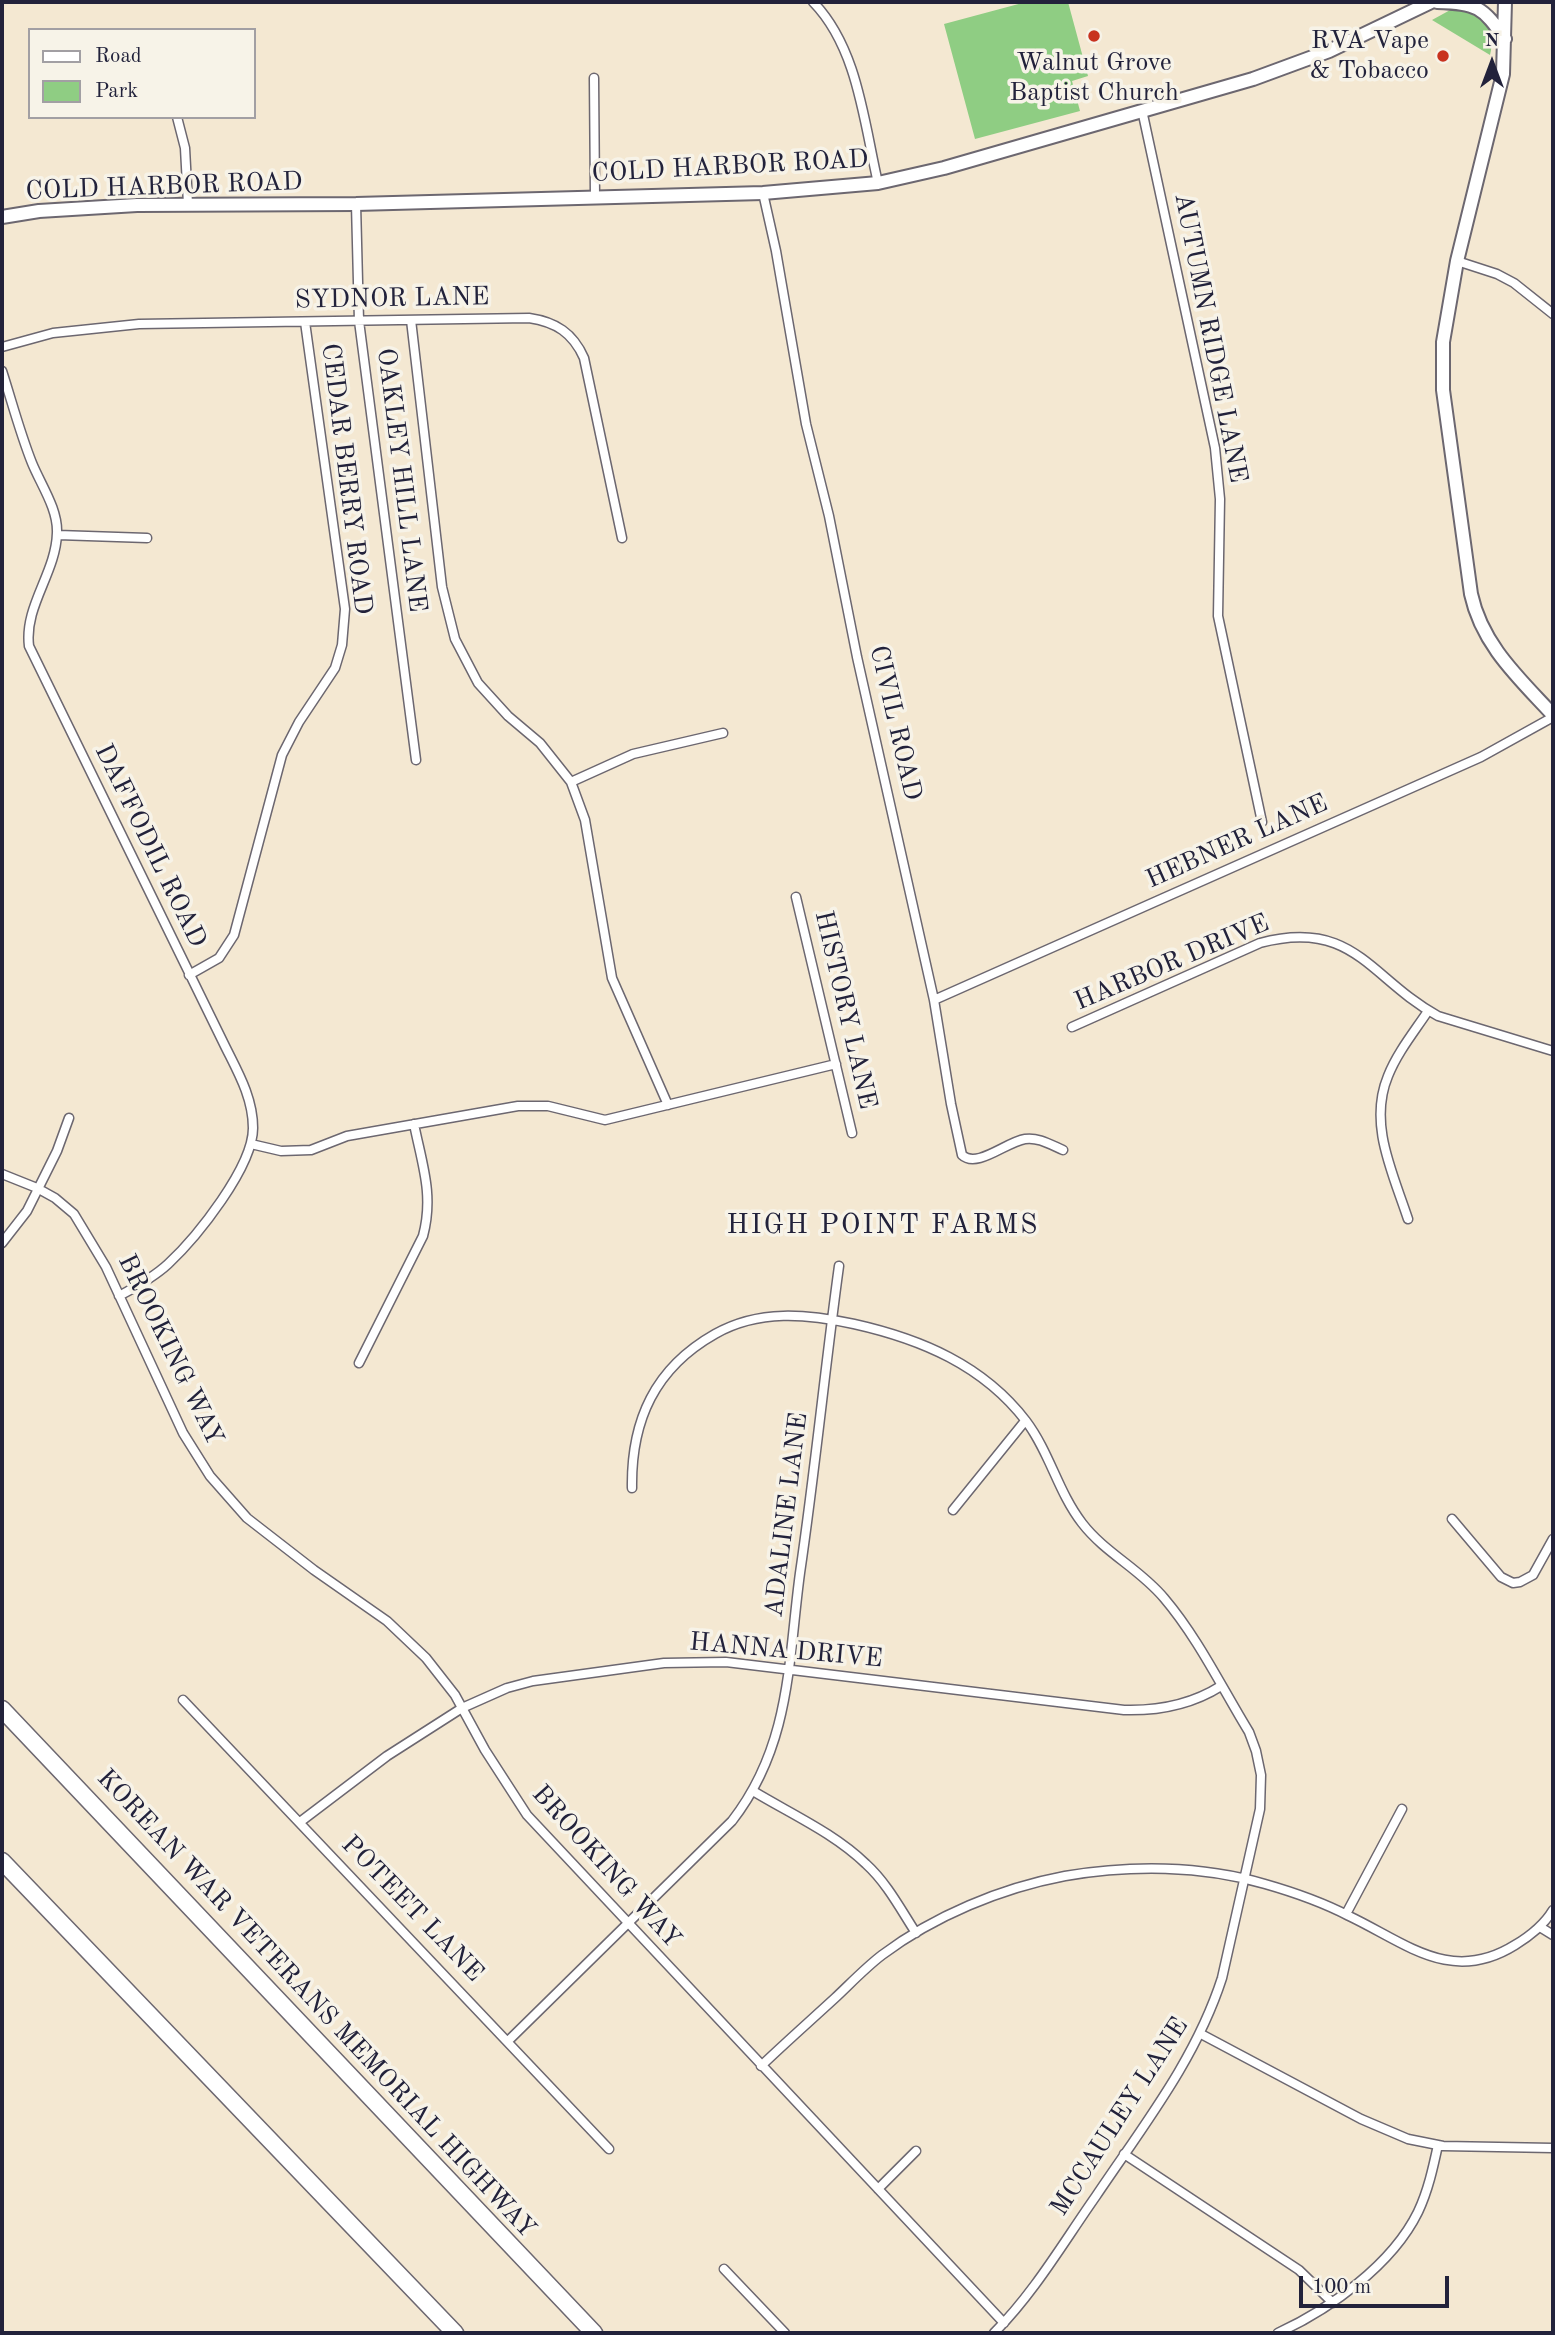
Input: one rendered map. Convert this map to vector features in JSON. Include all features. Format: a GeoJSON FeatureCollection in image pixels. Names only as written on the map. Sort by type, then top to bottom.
{"type":"FeatureCollection","features":[{"type":"Feature","properties":{"kind":"highway","name":"KOREAN WAR VETERANS MEMORIAL HIGHWAY"},"geometry":{"type":"LineString","coordinates":[[2,1709],[594,2333]]}},
{"type":"Feature","properties":{"kind":"highway"},"geometry":{"type":"LineString","coordinates":[[2,1861],[455,2333]]}},
{"type":"Feature","properties":{"kind":"main road","name":"COLD HARBOR ROAD"},"geometry":{"type":"LineString","coordinates":[[2,217],[86,207],[356,204],[763,193],[878,183],[943,168],[1219,90],[1294,65],[1431,2]]}},
{"type":"Feature","properties":{"kind":"main road"},"geometry":{"type":"LineString","coordinates":[[1437,2],[1476,6],[1487,14],[1505,40]]}},
{"type":"Feature","properties":{"kind":"main road"},"geometry":{"type":"LineString","coordinates":[[1505,2],[1503,74],[1457,261],[1443,342],[1443,390],[1473,604],[1494,649],[1553,716]]}},
{"type":"Feature","properties":{"kind":"street"},"geometry":{"type":"LineString","coordinates":[[813,2],[830,23],[849,61],[878,183]]}},
{"type":"Feature","properties":{"kind":"street"},"geometry":{"type":"LineString","coordinates":[[594,78],[595,197]]}},
{"type":"Feature","properties":{"kind":"street","name":"AUTUMN RIDGE LANE"},"geometry":{"type":"LineString","coordinates":[[1142,110],[1215,448],[1220,499],[1218,616],[1262,822]]}},
{"type":"Feature","properties":{"kind":"street"},"geometry":{"type":"LineString","coordinates":[[178,119],[185,148],[188,204]]}},
{"type":"Feature","properties":{"kind":"street","name":"CIVIL ROAD"},"geometry":{"type":"LineString","coordinates":[[763,193],[776,251],[806,424],[831,526],[857,657],[934,1000],[962,1155],[966,1159],[976,1160],[1028,1138],[1063,1150]]}},
{"type":"Feature","properties":{"kind":"street","name":"OAKLEY HILL LANE"},"geometry":{"type":"LineString","coordinates":[[356,204],[359,321],[416,760]]}},
{"type":"Feature","properties":{"kind":"street"},"geometry":{"type":"LineString","coordinates":[[1457,261],[1475,265],[1505,278],[1553,314]]}},
{"type":"Feature","properties":{"kind":"street"},"geometry":{"type":"LineString","coordinates":[[411,320],[442,587],[454,639],[478,683],[508,716],[540,743],[571,782],[586,820],[612,978],[668,1105]]}},
{"type":"Feature","properties":{"kind":"street","name":"SYDNOR LANE"},"geometry":{"type":"LineString","coordinates":[[2,346],[53,333],[99,326],[305,321],[545,320],[567,332],[580,349],[586,365],[622,538]]}},
{"type":"Feature","properties":{"kind":"street","name":"CEDAR BERRY ROAD"},"geometry":{"type":"LineString","coordinates":[[189,975],[219,958],[234,935],[282,755],[299,722],[335,668],[342,645],[345,610],[305,321]]}},
{"type":"Feature","properties":{"kind":"street"},"geometry":{"type":"LineString","coordinates":[[2,371],[31,462],[54,515],[58,534],[147,538]]}},
{"type":"Feature","properties":{"kind":"street","name":"DAFFODIL ROAD"},"geometry":{"type":"LineString","coordinates":[[58,534],[27,631],[29,646],[248,1095],[252,1111],[251,1144],[240,1168],[205,1223],[169,1263],[118,1296]]}},
{"type":"Feature","properties":{"kind":"street","name":"HEBNER LANE"},"geometry":{"type":"LineString","coordinates":[[934,1000],[1481,757],[1553,716]]}},
{"type":"Feature","properties":{"kind":"street"},"geometry":{"type":"LineString","coordinates":[[571,782],[633,754],[723,733]]}},
{"type":"Feature","properties":{"kind":"street","name":"HISTORY LANE"},"geometry":{"type":"LineString","coordinates":[[796,897],[852,1133]]}},
{"type":"Feature","properties":{"kind":"street","name":"HARBOR DRIVE"},"geometry":{"type":"LineString","coordinates":[[1072,1027],[1260,943],[1292,937],[1327,941],[1354,952],[1428,1011],[1453,1022],[1553,1051]]}},
{"type":"Feature","properties":{"kind":"street"},"geometry":{"type":"LineString","coordinates":[[1408,1219],[1382,1139],[1380,1107],[1388,1076],[1428,1011]]}},
{"type":"Feature","properties":{"kind":"street"},"geometry":{"type":"LineString","coordinates":[[251,1144],[281,1150],[311,1150],[347,1136],[518,1106],[548,1106],[605,1121],[836,1065]]}},
{"type":"Feature","properties":{"kind":"street"},"geometry":{"type":"LineString","coordinates":[[2,1243],[27,1211],[57,1150],[69,1118]]}},
{"type":"Feature","properties":{"kind":"street"},"geometry":{"type":"LineString","coordinates":[[359,1363],[423,1236],[427,1220],[429,1199],[414,1124]]}},
{"type":"Feature","properties":{"kind":"street","name":"BROOKING WAY"},"geometry":{"type":"LineString","coordinates":[[2,1174],[37,1188],[55,1198],[74,1214],[102,1257],[183,1433],[210,1476],[231,1502],[280,1545],[366,1605],[408,1639],[440,1674],[527,1815],[1004,2323]]}},
{"type":"Feature","properties":{"kind":"street","name":"ADALINE LANE"},"geometry":{"type":"LineString","coordinates":[[508,2041],[732,1821],[753,1791],[777,1731],[788,1690],[839,1266]]}},
{"type":"Feature","properties":{"kind":"street","name":"MCCAULEY LANE"},"geometry":{"type":"LineString","coordinates":[[632,1488],[635,1443],[640,1420],[658,1385],[684,1355],[718,1332],[764,1316],[806,1316],[832,1319],[902,1336],[941,1352],[981,1376],[1004,1397],[1025,1421],[1050,1460],[1063,1490],[1083,1523],[1096,1538],[1146,1578],[1179,1617],[1249,1732],[1261,1775],[1260,1809],[1222,1979],[1201,2034],[1181,2070],[1022,2304],[993,2333]]}},
{"type":"Feature","properties":{"kind":"street"},"geometry":{"type":"LineString","coordinates":[[953,1510],[1025,1421]]}},
{"type":"Feature","properties":{"kind":"street"},"geometry":{"type":"LineString","coordinates":[[1452,1519],[1501,1577],[1513,1583],[1527,1580],[1533,1575],[1553,1539]]}},
{"type":"Feature","properties":{"kind":"street","name":"HANNA DRIVE"},"geometry":{"type":"LineString","coordinates":[[300,1822],[387,1756],[462,1708],[507,1688],[533,1681],[664,1663],[726,1661],[1124,1710],[1183,1704],[1221,1686]]}},
{"type":"Feature","properties":{"kind":"street","name":"POTEET LANE"},"geometry":{"type":"LineString","coordinates":[[183,1700],[610,2149]]}},
{"type":"Feature","properties":{"kind":"street"},"geometry":{"type":"LineString","coordinates":[[753,1791],[836,1840],[867,1864],[887,1888],[916,1933]]}},
{"type":"Feature","properties":{"kind":"street"},"geometry":{"type":"LineString","coordinates":[[1346,1914],[1402,1809]]}},
{"type":"Feature","properties":{"kind":"street"},"geometry":{"type":"LineString","coordinates":[[761,2066],[869,1966],[916,1933],[992,1896],[1065,1876],[1099,1871],[1161,1869],[1245,1879],[1299,1895],[1346,1914],[1418,1953],[1452,1962],[1467,1962],[1497,1955],[1540,1927],[1553,1910]]}},
{"type":"Feature","properties":{"kind":"street"},"geometry":{"type":"LineString","coordinates":[[1540,1927],[1553,1935]]}},
{"type":"Feature","properties":{"kind":"street"},"geometry":{"type":"LineString","coordinates":[[1201,2034],[1361,2119],[1408,2139],[1437,2145],[1553,2148]]}},
{"type":"Feature","properties":{"kind":"street"},"geometry":{"type":"LineString","coordinates":[[1278,2333],[1333,2303],[1376,2266],[1410,2227],[1426,2191],[1437,2145]]}},
{"type":"Feature","properties":{"kind":"street"},"geometry":{"type":"LineString","coordinates":[[878,2189],[916,2151]]}},
{"type":"Feature","properties":{"kind":"street"},"geometry":{"type":"LineString","coordinates":[[1124,2154],[1299,2270],[1333,2303]]}},
{"type":"Feature","properties":{"kind":"street"},"geometry":{"type":"LineString","coordinates":[[724,2269],[785,2333]]}},
{"type":"Feature","properties":{"kind":"green space"},"geometry":{"type":"Polygon","coordinates":[[[1026,2],[1068,2],[1088,76],[1072,81],[1080,111],[975,139],[944,24],[1026,2]]]}},
{"type":"Feature","properties":{"kind":"green space"},"geometry":{"type":"Polygon","coordinates":[[[1465,8],[1479,15],[1488,26],[1492,39],[1490,55],[1432,20],[1452,9],[1465,8]]]}},
{"type":"Feature","properties":{"kind":"place","name":"Walnut Grove Baptist Church"},"geometry":{"type":"Point","coordinates":[1094,36]}},
{"type":"Feature","properties":{"kind":"place","name":"RVA Vape & Tobacco"},"geometry":{"type":"Point","coordinates":[1443,56]}},
{"type":"Feature","properties":{"kind":"district","name":"HIGH POINT FARMS"},"geometry":{"type":"Point","coordinates":[883,1226]}}]}
